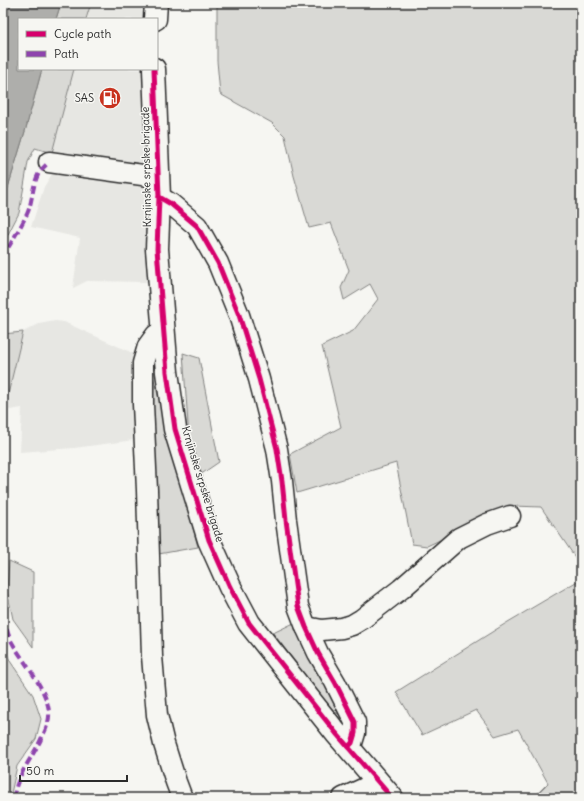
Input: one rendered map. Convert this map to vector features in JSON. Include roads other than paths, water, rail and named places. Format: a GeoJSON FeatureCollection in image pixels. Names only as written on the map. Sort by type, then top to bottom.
{"type":"FeatureCollection","features":[{"type":"Feature","properties":{"kind":"main road"},"geometry":{"type":"LineString","coordinates":[[155,18],[156,3]]}},
{"type":"Feature","properties":{"kind":"main road","name":"Krnjinske srpske brigade"},"geometry":{"type":"LineString","coordinates":[[154,70],[158,187],[157,249],[167,372],[174,429],[209,540],[230,587],[249,623],[336,734],[385,790]]}},
{"type":"Feature","properties":{"kind":"street"},"geometry":{"type":"LineString","coordinates":[[49,162],[158,187],[171,204],[197,226],[218,263],[239,315],[259,379],[277,449],[298,606],[318,653],[335,682],[355,722],[355,732],[352,743],[348,747]]}},
{"type":"Feature","properties":{"kind":"street"},"geometry":{"type":"LineString","coordinates":[[163,331],[156,335],[148,346],[143,363],[143,404],[152,656],[157,715],[164,744],[182,798]]}},
{"type":"Feature","properties":{"kind":"street"},"geometry":{"type":"LineString","coordinates":[[306,627],[322,630],[342,628],[352,625],[401,589],[459,538],[487,524],[510,516]]}},
{"type":"Feature","properties":{"kind":"street"},"geometry":{"type":"LineString","coordinates":[[344,798],[385,790]]}},
{"type":"Feature","properties":{"kind":"place","name":"SAS"},"geometry":{"type":"Point","coordinates":[110,98]}}]}
